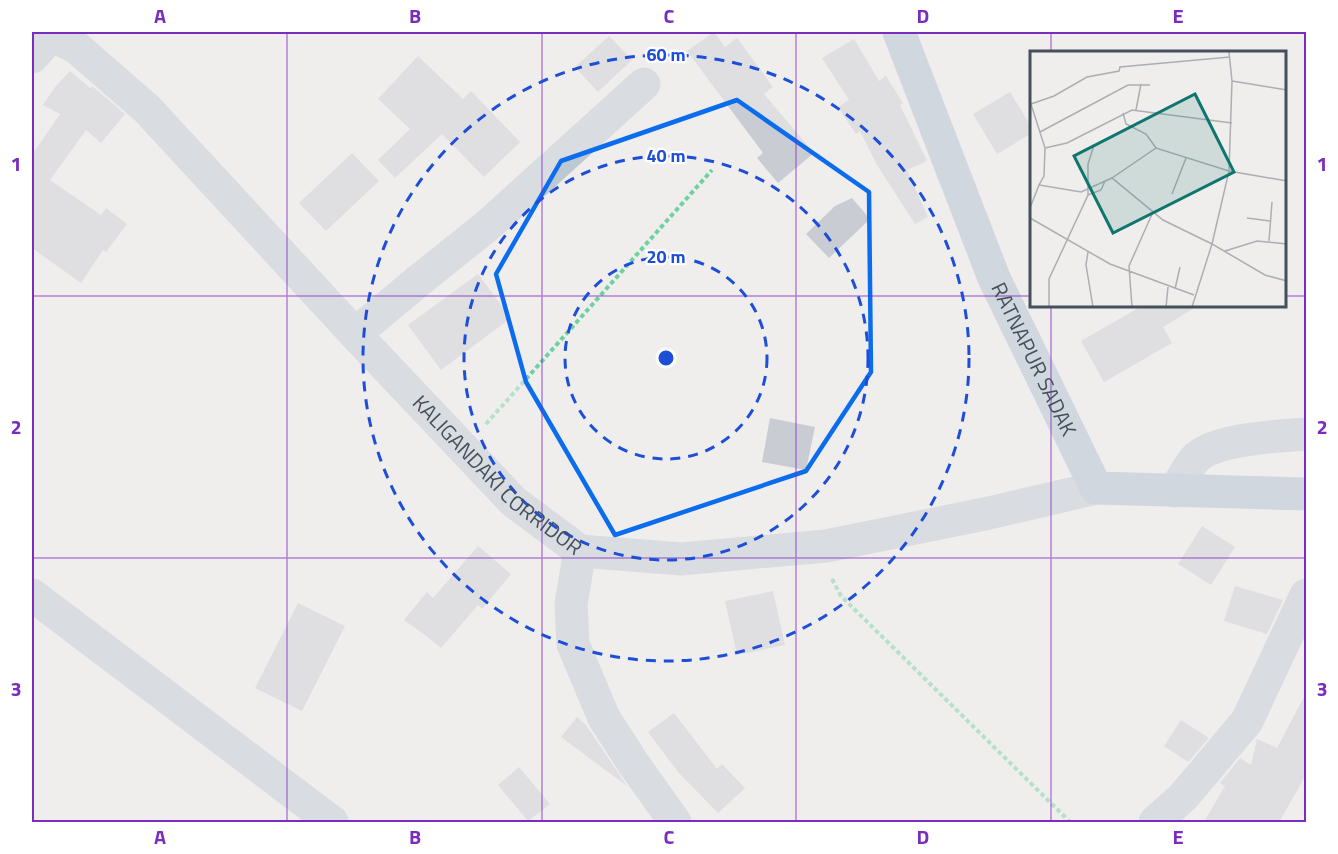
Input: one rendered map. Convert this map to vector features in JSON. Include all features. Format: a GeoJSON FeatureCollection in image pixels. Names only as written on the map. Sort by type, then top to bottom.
{"type":"FeatureCollection","features":[{"type":"Feature","properties":{"kind":"main road","name":"RATNAPUR SADAK"},"geometry":{"type":"LineString","coordinates":[[899,32],[994,278],[1096,488]]}},
{"type":"Feature","properties":{"kind":"main road"},"geometry":{"type":"LineString","coordinates":[[1096,488],[1306,494]]}},
{"type":"Feature","properties":{"kind":"street","name":"KALIGANDAKI CORRIDOR"},"geometry":{"type":"LineString","coordinates":[[32,57],[42,46],[44,32],[77,48],[147,108],[355,334],[514,502],[580,551],[681,559],[826,546],[989,513],[1096,488]]}},
{"type":"Feature","properties":{"kind":"street"},"geometry":{"type":"LineString","coordinates":[[355,334],[487,226],[645,84]]}},
{"type":"Feature","properties":{"kind":"street"},"geometry":{"type":"LineString","coordinates":[[1175,491],[1194,460],[1205,451],[1252,438],[1306,434]]}},
{"type":"Feature","properties":{"kind":"street"},"geometry":{"type":"LineString","coordinates":[[580,551],[571,604],[573,644],[604,718],[675,822]]}},
{"type":"Feature","properties":{"kind":"street"},"geometry":{"type":"LineString","coordinates":[[32,595],[332,822]]}},
{"type":"Feature","properties":{"kind":"street"},"geometry":{"type":"LineString","coordinates":[[1155,822],[1183,796],[1247,721],[1306,595]]}},
{"type":"Feature","properties":{"kind":"path"},"geometry":{"type":"LineString","coordinates":[[464,449],[712,170]]}},
{"type":"Feature","properties":{"kind":"path"},"geometry":{"type":"LineString","coordinates":[[826,546],[830,574],[841,596],[1070,822]]}},
{"type":"Feature","properties":{"kind":"highlighted area"},"geometry":{"type":"Polygon","coordinates":[[[737,100],[869,192],[871,372],[806,471],[615,535],[526,382],[496,274],[561,161],[737,100]]]}},
{"type":"Feature","properties":{"kind":"building"},"geometry":{"type":"Polygon","coordinates":[[[714,32],[725,47],[737,38],[773,87],[764,94],[814,153],[778,183],[757,158],[763,153],[687,51],[714,32]]]}},
{"type":"Feature","properties":{"kind":"building"},"geometry":{"type":"Polygon","coordinates":[[[609,36],[632,60],[598,92],[575,67],[609,36]]]}},
{"type":"Feature","properties":{"kind":"building"},"geometry":{"type":"Polygon","coordinates":[[[854,39],[879,81],[886,76],[903,103],[900,105],[927,161],[907,170],[928,217],[915,224],[877,165],[860,131],[856,134],[838,107],[849,100],[822,58],[854,39]]]}},
{"type":"Feature","properties":{"kind":"building"},"geometry":{"type":"Polygon","coordinates":[[[418,56],[463,99],[471,91],[520,142],[484,177],[442,134],[395,178],[378,160],[410,129],[378,99],[418,56]]]}},
{"type":"Feature","properties":{"kind":"building"},"geometry":{"type":"Polygon","coordinates":[[[70,71],[125,114],[101,143],[86,130],[50,180],[101,215],[106,208],[127,224],[106,252],[103,250],[81,283],[32,248],[32,155],[60,114],[43,105],[70,71]]]}},
{"type":"Feature","properties":{"kind":"building"},"geometry":{"type":"Polygon","coordinates":[[[1010,92],[1030,125],[1030,134],[997,154],[973,114],[1010,92]]]}},
{"type":"Feature","properties":{"kind":"building"},"geometry":{"type":"Polygon","coordinates":[[[352,153],[379,181],[326,231],[299,203],[352,153]]]}},
{"type":"Feature","properties":{"kind":"building"},"geometry":{"type":"Polygon","coordinates":[[[852,198],[870,219],[829,258],[806,234],[835,206],[852,198]]]}},
{"type":"Feature","properties":{"kind":"building"},"geometry":{"type":"Polygon","coordinates":[[[478,274],[511,318],[441,370],[408,325],[478,274]]]}},
{"type":"Feature","properties":{"kind":"building"},"geometry":{"type":"Polygon","coordinates":[[[1139,308],[1195,308],[1163,327],[1172,343],[1104,382],[1081,341],[1139,308]]]}},
{"type":"Feature","properties":{"kind":"building"},"geometry":{"type":"Polygon","coordinates":[[[770,418],[815,427],[806,470],[762,462],[770,418]]]}},
{"type":"Feature","properties":{"kind":"building"},"geometry":{"type":"Polygon","coordinates":[[[1202,526],[1235,547],[1211,585],[1178,564],[1202,526]]]}},
{"type":"Feature","properties":{"kind":"building"},"geometry":{"type":"Polygon","coordinates":[[[478,546],[511,574],[482,609],[478,605],[441,648],[404,620],[427,592],[433,598],[478,546]]]}},
{"type":"Feature","properties":{"kind":"building"},"geometry":{"type":"Polygon","coordinates":[[[1235,586],[1283,600],[1267,634],[1224,621],[1235,586]]]}},
{"type":"Feature","properties":{"kind":"building"},"geometry":{"type":"Polygon","coordinates":[[[773,591],[785,645],[737,655],[725,601],[773,591]]]}},
{"type":"Feature","properties":{"kind":"building"},"geometry":{"type":"Polygon","coordinates":[[[298,603],[345,626],[302,711],[255,688],[298,603]]]}},
{"type":"Feature","properties":{"kind":"building"},"geometry":{"type":"Polygon","coordinates":[[[1306,693],[1306,775],[1279,822],[1204,822],[1225,786],[1220,783],[1240,758],[1251,765],[1257,739],[1277,748],[1306,693]]]}},
{"type":"Feature","properties":{"kind":"building"},"geometry":{"type":"Polygon","coordinates":[[[674,713],[717,769],[722,764],[745,788],[718,813],[678,772],[648,732],[674,713]]]}},
{"type":"Feature","properties":{"kind":"building"},"geometry":{"type":"Polygon","coordinates":[[[577,717],[586,725],[627,786],[561,737],[577,717]]]}},
{"type":"Feature","properties":{"kind":"building"},"geometry":{"type":"Polygon","coordinates":[[[1181,720],[1209,738],[1188,762],[1164,746],[1181,720]]]}},
{"type":"Feature","properties":{"kind":"building"},"geometry":{"type":"Polygon","coordinates":[[[519,767],[550,804],[528,821],[498,785],[519,767]]]}}]}
